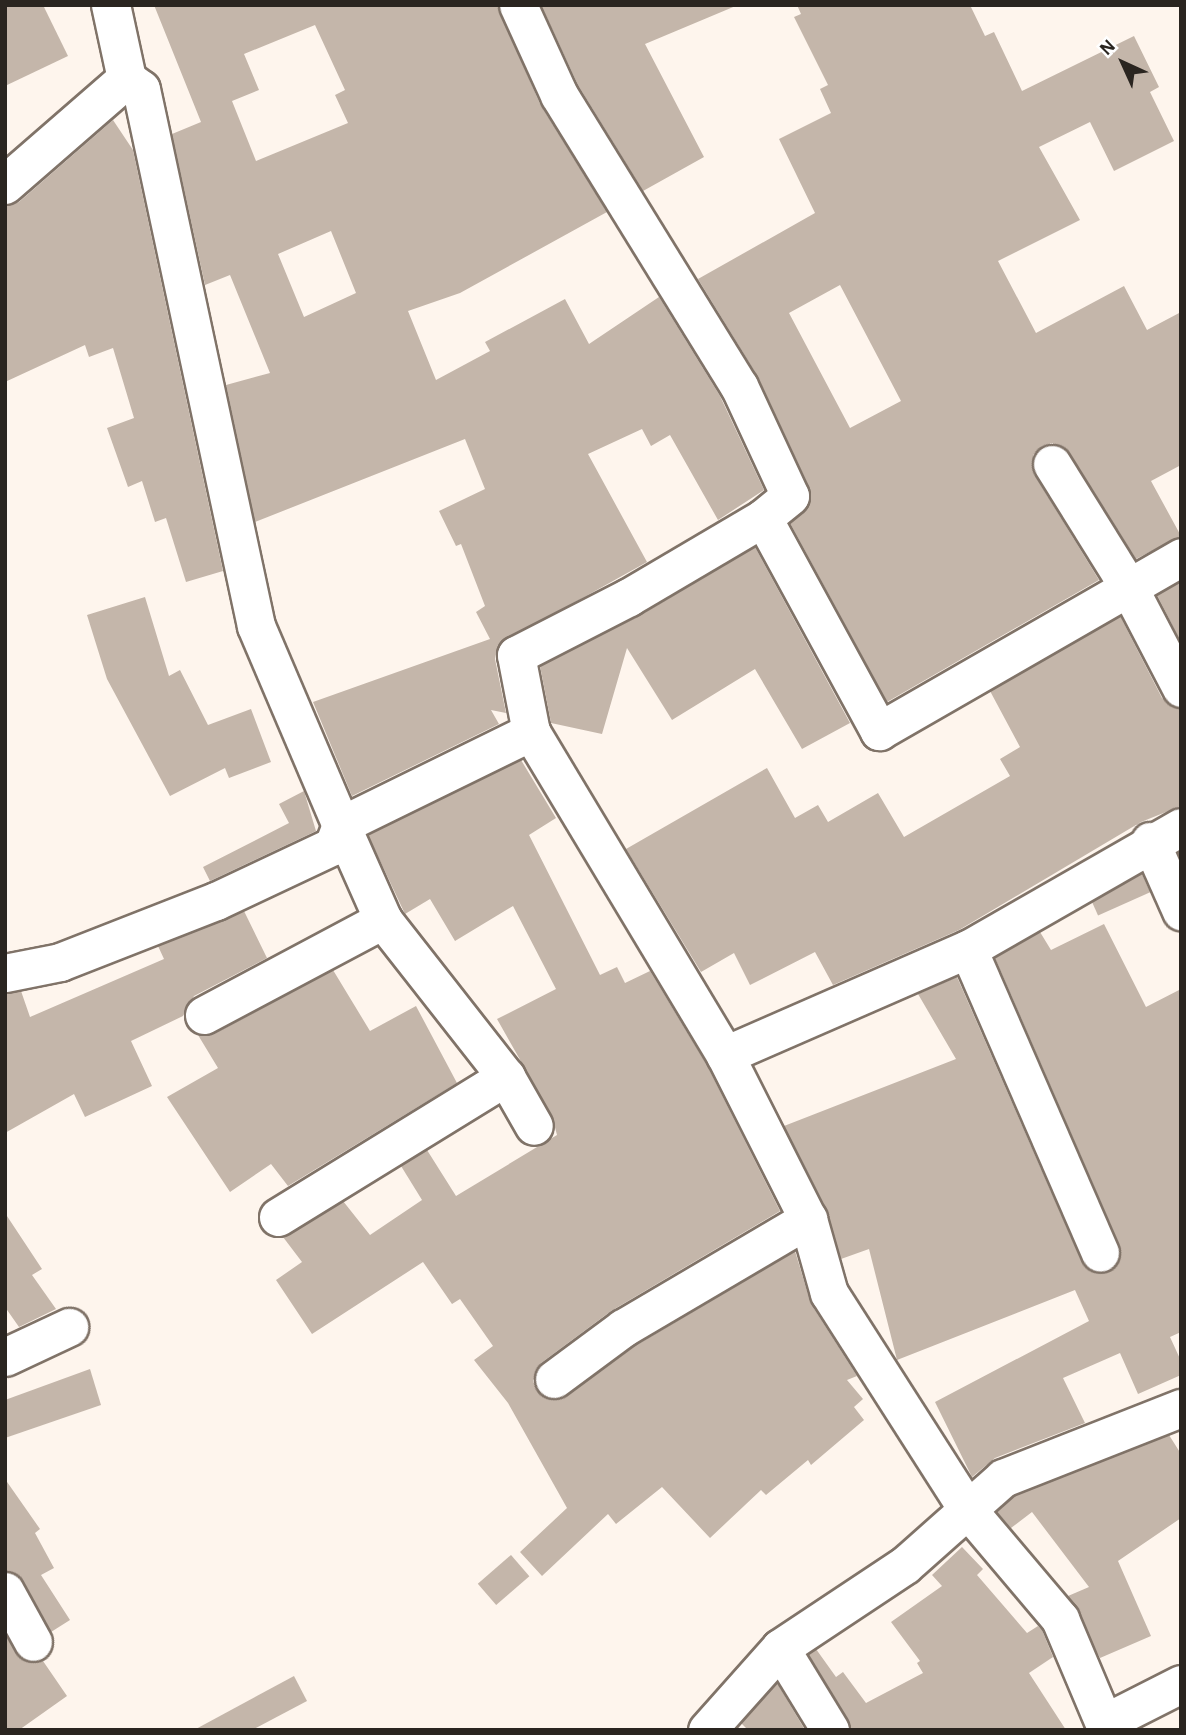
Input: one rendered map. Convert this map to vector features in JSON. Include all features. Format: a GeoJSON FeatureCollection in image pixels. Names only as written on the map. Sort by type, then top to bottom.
{"type":"FeatureCollection","features":[{"type":"Feature","properties":{"kind":"main road"},"geometry":{"type":"LineString","coordinates":[[5,185],[127,79],[111,5]]}},
{"type":"Feature","properties":{"kind":"street"},"geometry":{"type":"LineString","coordinates":[[517,5],[559,95],[745,398],[790,496],[763,518],[629,597],[516,655],[531,732],[725,1055],[808,1219],[828,1293],[968,1510],[1060,1619],[1106,1726],[1181,1684]]}},
{"type":"Feature","properties":{"kind":"street"},"geometry":{"type":"LineString","coordinates":[[127,79],[141,89],[256,626],[383,920],[506,1077],[534,1126]]}},
{"type":"Feature","properties":{"kind":"street"},"geometry":{"type":"LineString","coordinates":[[1052,464],[1128,586],[1181,688]]}},
{"type":"Feature","properties":{"kind":"street"},"geometry":{"type":"LineString","coordinates":[[763,518],[879,731],[1181,557]]}},
{"type":"Feature","properties":{"kind":"street"},"geometry":{"type":"LineString","coordinates":[[5,973],[60,962],[216,901],[332,846],[341,825],[531,732]]}},
{"type":"Feature","properties":{"kind":"street"},"geometry":{"type":"LineString","coordinates":[[725,1055],[968,949],[1165,834],[1181,911]]}},
{"type":"Feature","properties":{"kind":"street"},"geometry":{"type":"LineString","coordinates":[[204,1015],[383,920]]}},
{"type":"Feature","properties":{"kind":"street"},"geometry":{"type":"LineString","coordinates":[[968,949],[1100,1252]]}},
{"type":"Feature","properties":{"kind":"street"},"geometry":{"type":"LineString","coordinates":[[278,1217],[506,1077]]}},
{"type":"Feature","properties":{"kind":"street"},"geometry":{"type":"LineString","coordinates":[[554,1379],[622,1328],[808,1219]]}},
{"type":"Feature","properties":{"kind":"street"},"geometry":{"type":"LineString","coordinates":[[5,1357],[69,1327]]}},
{"type":"Feature","properties":{"kind":"street"},"geometry":{"type":"LineString","coordinates":[[707,1730],[780,1648],[905,1565],[1003,1478],[1181,1408]]}},
{"type":"Feature","properties":{"kind":"street"},"geometry":{"type":"LineString","coordinates":[[5,1591],[33,1642]]}},
{"type":"Feature","properties":{"kind":"street"},"geometry":{"type":"LineString","coordinates":[[780,1648],[830,1730]]}},
{"type":"Feature","properties":{"kind":"building"},"geometry":{"type":"Polygon","coordinates":[[[5,5],[43,5],[68,56],[5,86],[5,5]]]}},
{"type":"Feature","properties":{"kind":"building"},"geometry":{"type":"Polygon","coordinates":[[[154,5],[497,5],[540,104],[607,212],[460,293],[408,311],[436,380],[490,351],[485,342],[565,299],[589,344],[659,297],[720,396],[764,490],[718,520],[670,435],[651,446],[642,429],[588,454],[647,562],[498,645],[495,659],[506,713],[491,710],[499,724],[352,796],[313,702],[490,639],[476,612],[485,606],[461,544],[456,546],[439,511],[485,489],[465,439],[255,522],[226,385],[270,373],[230,275],[205,285],[172,134],[201,122],[154,5]],[[315,25],[244,54],[259,90],[232,101],[256,161],[348,123],[335,95],[345,90],[315,25]],[[331,231],[278,254],[304,317],[356,293],[331,231]]]}},
{"type":"Feature","properties":{"kind":"building"},"geometry":{"type":"Polygon","coordinates":[[[541,5],[738,5],[645,44],[704,157],[643,191],[578,85],[541,5]]]}},
{"type":"Feature","properties":{"kind":"building"},"geometry":{"type":"Polygon","coordinates":[[[797,5],[970,5],[985,36],[994,32],[1022,91],[1134,36],[1159,87],[1150,92],[1174,141],[1114,171],[1090,122],[1039,147],[1080,220],[998,261],[1036,333],[1124,286],[1147,330],[1181,312],[1181,465],[1151,481],[1181,536],[1136,559],[1069,452],[1052,443],[1042,446],[1033,455],[1034,474],[1099,580],[887,702],[790,523],[809,506],[809,487],[758,377],[698,279],[815,213],[779,139],[831,113],[820,89],[828,85],[794,17],[801,14],[797,5]],[[840,285],[789,313],[850,428],[901,401],[840,285]]]}},
{"type":"Feature","properties":{"kind":"building"},"geometry":{"type":"Polygon","coordinates":[[[113,120],[133,150],[223,571],[186,582],[166,518],[155,522],[142,481],[128,487],[107,428],[134,418],[113,348],[89,357],[85,345],[5,382],[5,206],[19,202],[113,120]]]}},
{"type":"Feature","properties":{"kind":"building"},"geometry":{"type":"Polygon","coordinates":[[[755,547],[850,723],[802,749],[755,669],[672,720],[627,648],[602,734],[551,723],[540,666],[639,616],[755,547]]]}},
{"type":"Feature","properties":{"kind":"building"},"geometry":{"type":"Polygon","coordinates":[[[1181,581],[1181,642],[1157,595],[1181,581]]]}},
{"type":"Feature","properties":{"kind":"building"},"geometry":{"type":"Polygon","coordinates":[[[145,597],[169,676],[180,670],[208,725],[251,709],[271,762],[229,778],[225,768],[170,796],[107,679],[87,615],[145,597]]]}},
{"type":"Feature","properties":{"kind":"building"},"geometry":{"type":"Polygon","coordinates":[[[1120,616],[1162,698],[1181,709],[1181,806],[1141,822],[959,930],[833,985],[815,952],[750,985],[734,953],[701,972],[626,849],[767,768],[795,818],[818,805],[828,822],[878,793],[904,837],[1010,776],[1000,759],[1020,747],[990,691],[1120,616]]]}},
{"type":"Feature","properties":{"kind":"building"},"geometry":{"type":"Polygon","coordinates":[[[521,760],[556,818],[529,835],[600,975],[617,967],[625,983],[650,971],[707,1065],[780,1211],[611,1311],[541,1363],[533,1381],[537,1391],[546,1398],[566,1396],[635,1346],[795,1251],[811,1304],[857,1376],[847,1380],[863,1399],[854,1407],[864,1420],[811,1465],[808,1460],[766,1495],[761,1490],[710,1538],[662,1487],[616,1524],[608,1514],[542,1576],[520,1552],[567,1508],[508,1403],[474,1360],[493,1346],[460,1299],[452,1304],[423,1262],[312,1334],[276,1280],[302,1262],[283,1237],[343,1201],[370,1235],[422,1200],[401,1166],[427,1150],[456,1196],[557,1135],[552,1116],[497,1019],[556,989],[513,906],[455,941],[430,899],[405,914],[368,835],[521,760]]]}},
{"type":"Feature","properties":{"kind":"building"},"geometry":{"type":"Polygon","coordinates":[[[304,791],[316,831],[210,881],[203,867],[289,823],[279,804],[304,791]]]}},
{"type":"Feature","properties":{"kind":"building"},"geometry":{"type":"Polygon","coordinates":[[[1142,874],[1150,892],[1098,915],[1090,897],[1142,874]]]}},
{"type":"Feature","properties":{"kind":"building"},"geometry":{"type":"Polygon","coordinates":[[[244,911],[267,958],[194,996],[183,1016],[131,1041],[152,1086],[85,1117],[74,1094],[5,1133],[5,993],[21,991],[30,1017],[164,959],[158,946],[244,911]]]}},
{"type":"Feature","properties":{"kind":"building"},"geometry":{"type":"Polygon","coordinates":[[[1104,924],[1146,1007],[1181,989],[1181,1332],[1170,1337],[1181,1361],[1181,1375],[1138,1394],[1120,1353],[1063,1378],[1085,1423],[995,1458],[972,1477],[935,1402],[1089,1321],[1075,1290],[897,1360],[869,1249],[841,1259],[827,1210],[784,1126],[956,1059],[918,994],[957,977],[1081,1260],[1097,1273],[1109,1271],[1121,1255],[1119,1244],[995,958],[1040,932],[1051,950],[1104,924]]]}},
{"type":"Feature","properties":{"kind":"building"},"geometry":{"type":"Polygon","coordinates":[[[333,970],[370,1031],[416,1006],[457,1083],[288,1186],[271,1164],[230,1192],[167,1097],[218,1068],[198,1035],[214,1034],[333,970]]]}},
{"type":"Feature","properties":{"kind":"building"},"geometry":{"type":"Polygon","coordinates":[[[5,1213],[42,1269],[32,1275],[56,1309],[19,1327],[5,1307],[5,1213]]]}},
{"type":"Feature","properties":{"kind":"building"},"geometry":{"type":"Polygon","coordinates":[[[90,1369],[101,1405],[5,1438],[5,1400],[90,1369]]]}},
{"type":"Feature","properties":{"kind":"building"},"geometry":{"type":"Polygon","coordinates":[[[1169,1435],[1181,1454],[1181,1518],[1118,1561],[1151,1636],[1100,1658],[1068,1596],[1089,1587],[1032,1512],[1011,1528],[997,1512],[1014,1496],[1169,1435]]]}},
{"type":"Feature","properties":{"kind":"building"},"geometry":{"type":"Polygon","coordinates":[[[5,1479],[40,1529],[35,1533],[54,1568],[41,1575],[70,1620],[51,1632],[23,1581],[5,1570],[5,1479]]]}},
{"type":"Feature","properties":{"kind":"building"},"geometry":{"type":"Polygon","coordinates":[[[962,1547],[983,1569],[977,1575],[1027,1633],[1038,1626],[1042,1630],[1053,1657],[1029,1673],[1066,1730],[851,1730],[808,1654],[816,1649],[836,1677],[843,1672],[866,1703],[923,1673],[917,1663],[920,1661],[891,1622],[942,1586],[932,1575],[962,1547]]]}},
{"type":"Feature","properties":{"kind":"building"},"geometry":{"type":"Polygon","coordinates":[[[511,1555],[529,1576],[496,1605],[478,1584],[511,1555]]]}},
{"type":"Feature","properties":{"kind":"building"},"geometry":{"type":"Polygon","coordinates":[[[5,1635],[22,1660],[43,1661],[67,1696],[19,1730],[5,1730],[5,1635]]]}},
{"type":"Feature","properties":{"kind":"building"},"geometry":{"type":"Polygon","coordinates":[[[294,1676],[307,1701],[252,1730],[194,1730],[294,1676]]]}},
{"type":"Feature","properties":{"kind":"building"},"geometry":{"type":"Polygon","coordinates":[[[777,1683],[805,1730],[748,1730],[741,1723],[777,1683]]]}}]}
